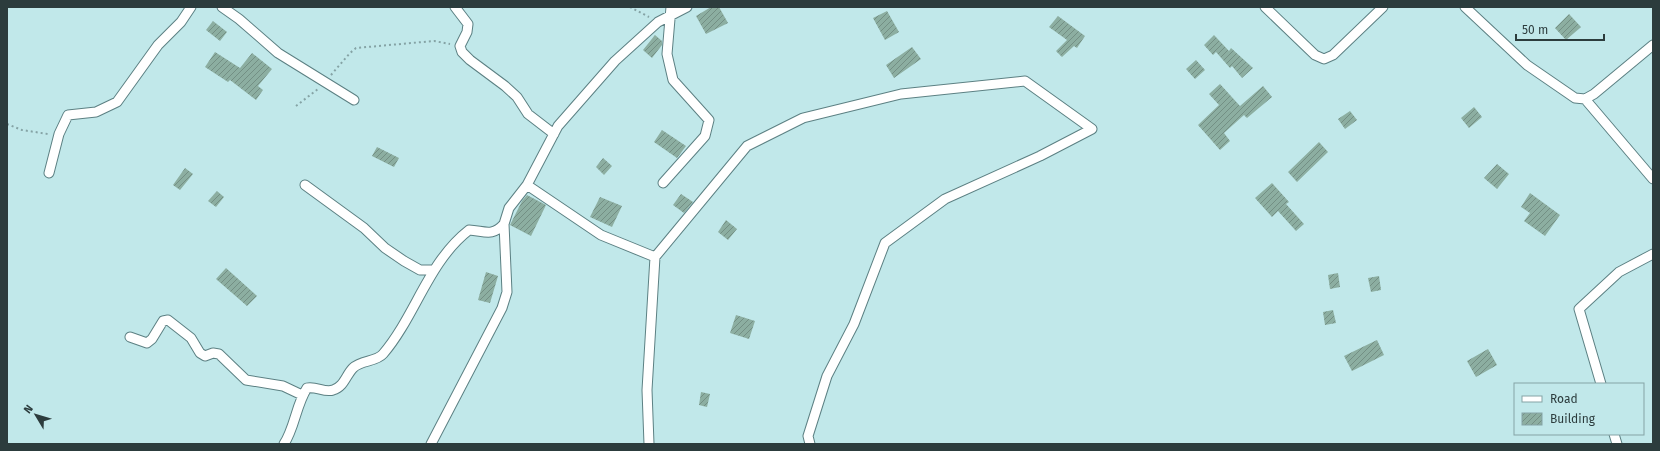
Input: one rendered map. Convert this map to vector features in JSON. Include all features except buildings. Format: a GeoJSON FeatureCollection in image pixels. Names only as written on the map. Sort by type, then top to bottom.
{"type":"FeatureCollection","features":[{"type":"Feature","properties":{"kind":"street"},"geometry":{"type":"LineString","coordinates":[[49,173],[59,134],[68,115],[96,112],[117,102],[158,45],[180,22],[191,7]]}},
{"type":"Feature","properties":{"kind":"street"},"geometry":{"type":"LineString","coordinates":[[222,7],[239,19],[278,53],[354,100]]}},
{"type":"Feature","properties":{"kind":"street"},"geometry":{"type":"LineString","coordinates":[[455,7],[468,24],[467,32],[460,46],[462,52],[470,60],[505,86],[517,97],[528,114],[554,134]]}},
{"type":"Feature","properties":{"kind":"street"},"geometry":{"type":"LineString","coordinates":[[431,444],[502,308],[507,292],[504,224],[509,208],[527,185],[558,126],[615,61],[671,11],[687,7]]}},
{"type":"Feature","properties":{"kind":"street"},"geometry":{"type":"LineString","coordinates":[[1265,7],[1315,55],[1324,59],[1334,55],[1383,7]]}},
{"type":"Feature","properties":{"kind":"street"},"geometry":{"type":"LineString","coordinates":[[1465,7],[1527,65],[1575,98],[1585,99],[1594,94],[1653,45]]}},
{"type":"Feature","properties":{"kind":"street"},"geometry":{"type":"LineString","coordinates":[[663,183],[705,136],[709,120],[673,80],[667,54],[671,11]]}},
{"type":"Feature","properties":{"kind":"street"},"geometry":{"type":"LineString","coordinates":[[649,444],[647,390],[655,257],[746,146],[803,118],[900,94],[1025,81],[1092,129],[1040,156],[945,199],[885,244],[854,324],[827,376],[808,436],[810,444]]}},
{"type":"Feature","properties":{"kind":"street"},"geometry":{"type":"LineString","coordinates":[[1585,99],[1653,179]]}},
{"type":"Feature","properties":{"kind":"street"},"geometry":{"type":"LineString","coordinates":[[305,185],[364,228],[385,248],[404,261],[420,270],[433,270]]}},
{"type":"Feature","properties":{"kind":"street"},"geometry":{"type":"LineString","coordinates":[[527,185],[600,235],[655,257]]}},
{"type":"Feature","properties":{"kind":"street"},"geometry":{"type":"LineString","coordinates":[[284,444],[289,436],[302,395],[307,388],[312,387],[330,391],[335,390],[341,386],[353,368],[363,362],[382,355],[398,332],[433,270],[459,238],[469,230],[490,233],[498,231],[504,224]]}},
{"type":"Feature","properties":{"kind":"street"},"geometry":{"type":"LineString","coordinates":[[1601,383],[1579,309],[1619,272],[1653,254]]}},
{"type":"Feature","properties":{"kind":"street"},"geometry":{"type":"LineString","coordinates":[[130,337],[147,343],[152,339],[163,321],[168,320],[191,338],[200,353],[205,356],[213,353],[219,354],[246,380],[283,386],[302,395]]}},
{"type":"Feature","properties":{"kind":"path"},"geometry":{"type":"LineString","coordinates":[[630,7],[658,22]]}},
{"type":"Feature","properties":{"kind":"path"},"geometry":{"type":"LineString","coordinates":[[296,106],[316,92],[356,48],[434,41],[460,46]]}},
{"type":"Feature","properties":{"kind":"path"},"geometry":{"type":"LineString","coordinates":[[7,124],[22,130],[46,134],[59,134]]}}]}
